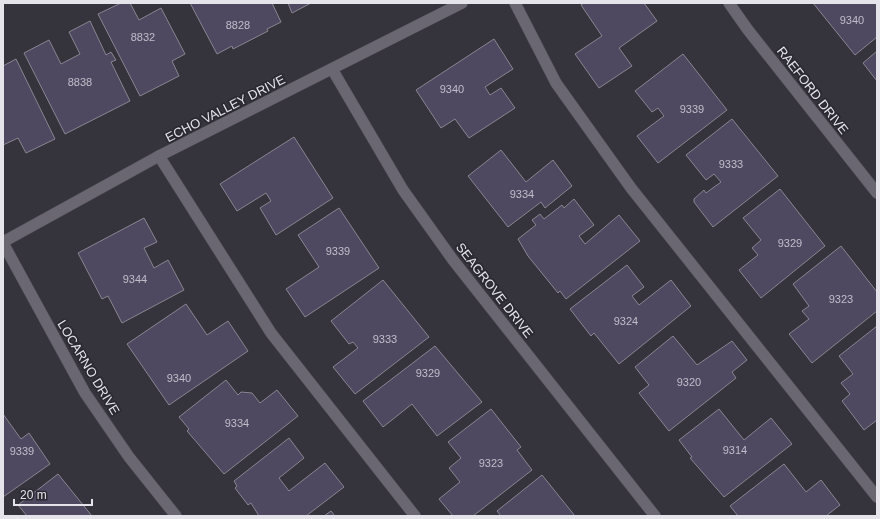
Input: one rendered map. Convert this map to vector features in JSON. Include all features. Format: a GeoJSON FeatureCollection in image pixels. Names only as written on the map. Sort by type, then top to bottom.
{"type":"FeatureCollection","features":[{"type":"Feature","properties":{"kind":"street","name":"ECHO VALLEY DRIVE"},"geometry":{"type":"LineString","coordinates":[[3,243],[159,156],[462,3]]}},
{"type":"Feature","properties":{"kind":"street"},"geometry":{"type":"LineString","coordinates":[[515,3],[556,83],[632,188],[877,497]]}},
{"type":"Feature","properties":{"kind":"street","name":"RAEFORD DRIVE"},"geometry":{"type":"LineString","coordinates":[[729,3],[748,30],[877,193]]}},
{"type":"Feature","properties":{"kind":"street","name":"SEAGROVE DRIVE"},"geometry":{"type":"LineString","coordinates":[[332,69],[403,190],[453,260],[655,516]]}},
{"type":"Feature","properties":{"kind":"street"},"geometry":{"type":"LineString","coordinates":[[159,156],[271,333],[415,516]]}},
{"type":"Feature","properties":{"kind":"street","name":"LOCARNO DRIVE"},"geometry":{"type":"LineString","coordinates":[[3,243],[85,393],[129,457],[176,516]]}},
{"type":"Feature","properties":{"kind":"building"},"geometry":{"type":"Polygon","coordinates":[[[121,3],[130,3],[139,20],[161,8],[185,54],[172,61],[179,76],[140,96],[98,14],[121,3]]]}},
{"type":"Feature","properties":{"kind":"building"},"geometry":{"type":"Polygon","coordinates":[[[190,3],[272,3],[281,22],[267,29],[268,31],[233,49],[232,46],[217,54],[190,3]]]}},
{"type":"Feature","properties":{"kind":"building"},"geometry":{"type":"Polygon","coordinates":[[[288,3],[311,3],[292,13],[288,3]]]}},
{"type":"Feature","properties":{"kind":"building"},"geometry":{"type":"Polygon","coordinates":[[[584,3],[644,3],[657,21],[619,48],[632,66],[599,88],[575,54],[602,36],[581,5],[584,3]]]}},
{"type":"Feature","properties":{"kind":"building"},"geometry":{"type":"Polygon","coordinates":[[[813,3],[877,3],[877,37],[855,55],[813,3]]]}},
{"type":"Feature","properties":{"kind":"building"},"geometry":{"type":"Polygon","coordinates":[[[90,21],[106,55],[111,52],[116,60],[111,62],[130,101],[65,134],[24,53],[49,40],[61,64],[80,54],[69,32],[90,21]]]}},
{"type":"Feature","properties":{"kind":"building"},"geometry":{"type":"Polygon","coordinates":[[[494,39],[513,69],[485,87],[490,95],[501,88],[515,108],[469,138],[455,119],[441,128],[416,90],[494,39]]]}},
{"type":"Feature","properties":{"kind":"building"},"geometry":{"type":"Polygon","coordinates":[[[877,51],[877,81],[863,63],[877,51]]]}},
{"type":"Feature","properties":{"kind":"building"},"geometry":{"type":"Polygon","coordinates":[[[683,54],[727,110],[658,163],[637,136],[664,116],[658,108],[652,112],[635,91],[683,54]]]}},
{"type":"Feature","properties":{"kind":"building"},"geometry":{"type":"Polygon","coordinates":[[[16,59],[55,139],[26,153],[18,138],[3,145],[3,66],[16,59]]]}},
{"type":"Feature","properties":{"kind":"building"},"geometry":{"type":"Polygon","coordinates":[[[732,119],[778,176],[713,227],[694,202],[694,199],[704,190],[706,193],[721,182],[714,174],[706,180],[686,155],[732,119]]]}},
{"type":"Feature","properties":{"kind":"building"},"geometry":{"type":"Polygon","coordinates":[[[294,137],[333,198],[276,235],[260,208],[271,201],[266,193],[237,211],[220,184],[294,137]]]}},
{"type":"Feature","properties":{"kind":"building"},"geometry":{"type":"Polygon","coordinates":[[[501,150],[526,182],[553,160],[572,186],[545,208],[541,202],[508,227],[468,176],[501,150]]]}},
{"type":"Feature","properties":{"kind":"building"},"geometry":{"type":"Polygon","coordinates":[[[780,189],[825,246],[761,298],[739,270],[758,255],[752,248],[761,240],[743,218],[780,189]]]}},
{"type":"Feature","properties":{"kind":"building"},"geometry":{"type":"Polygon","coordinates":[[[574,199],[594,225],[579,236],[585,244],[619,215],[640,241],[566,299],[560,291],[558,293],[528,256],[518,239],[536,225],[532,220],[540,214],[544,219],[562,205],[564,208],[574,199]]]}},
{"type":"Feature","properties":{"kind":"building"},"geometry":{"type":"Polygon","coordinates":[[[339,208],[379,268],[305,317],[286,289],[319,267],[298,235],[339,208]]]}},
{"type":"Feature","properties":{"kind":"building"},"geometry":{"type":"Polygon","coordinates":[[[144,218],[157,242],[144,248],[154,268],[168,260],[184,290],[122,323],[108,296],[102,299],[78,253],[144,218]]]}},
{"type":"Feature","properties":{"kind":"building"},"geometry":{"type":"Polygon","coordinates":[[[841,246],[877,292],[877,311],[812,363],[789,334],[809,319],[802,311],[809,306],[793,284],[841,246]]]}},
{"type":"Feature","properties":{"kind":"building"},"geometry":{"type":"Polygon","coordinates":[[[627,265],[644,287],[632,296],[639,305],[671,280],[691,306],[619,364],[594,333],[591,336],[570,309],[627,265]]]}},
{"type":"Feature","properties":{"kind":"building"},"geometry":{"type":"Polygon","coordinates":[[[383,280],[429,337],[355,394],[333,367],[358,348],[353,342],[349,344],[331,321],[383,280]]]}},
{"type":"Feature","properties":{"kind":"building"},"geometry":{"type":"Polygon","coordinates":[[[186,304],[207,335],[228,321],[248,351],[169,405],[127,344],[186,304]]]}},
{"type":"Feature","properties":{"kind":"building"},"geometry":{"type":"Polygon","coordinates":[[[877,326],[877,420],[864,430],[842,401],[850,394],[841,383],[853,374],[839,356],[877,326]]]}},
{"type":"Feature","properties":{"kind":"building"},"geometry":{"type":"Polygon","coordinates":[[[673,336],[697,365],[732,341],[747,360],[732,372],[736,378],[669,431],[639,393],[649,385],[635,367],[673,336]]]}},
{"type":"Feature","properties":{"kind":"building"},"geometry":{"type":"Polygon","coordinates":[[[435,346],[482,402],[437,436],[412,404],[383,427],[363,401],[435,346]]]}},
{"type":"Feature","properties":{"kind":"building"},"geometry":{"type":"Polygon","coordinates":[[[226,380],[238,395],[241,392],[252,393],[260,403],[277,390],[298,416],[224,474],[187,431],[189,429],[179,417],[226,380]]]}},
{"type":"Feature","properties":{"kind":"building"},"geometry":{"type":"Polygon","coordinates":[[[491,409],[521,447],[517,450],[532,470],[473,516],[453,516],[439,499],[460,482],[449,468],[461,458],[448,442],[491,409]]]}},
{"type":"Feature","properties":{"kind":"building"},"geometry":{"type":"Polygon","coordinates":[[[719,409],[744,440],[771,418],[792,444],[724,497],[690,458],[692,457],[679,440],[719,409]]]}},
{"type":"Feature","properties":{"kind":"building"},"geometry":{"type":"Polygon","coordinates":[[[3,414],[21,439],[29,433],[50,464],[3,497],[3,414]]]}},
{"type":"Feature","properties":{"kind":"building"},"geometry":{"type":"Polygon","coordinates":[[[289,438],[304,458],[279,478],[289,491],[325,463],[344,487],[306,516],[259,516],[251,503],[248,505],[235,488],[237,486],[234,481],[289,438]]]}},
{"type":"Feature","properties":{"kind":"building"},"geometry":{"type":"Polygon","coordinates":[[[784,464],[806,492],[821,480],[840,505],[826,516],[738,516],[730,506],[784,464]]]}},
{"type":"Feature","properties":{"kind":"building"},"geometry":{"type":"Polygon","coordinates":[[[58,474],[92,516],[27,516],[18,505],[58,474]]]}},
{"type":"Feature","properties":{"kind":"building"},"geometry":{"type":"Polygon","coordinates":[[[542,475],[575,516],[501,516],[497,511],[542,475]]]}},
{"type":"Feature","properties":{"kind":"building"},"geometry":{"type":"Polygon","coordinates":[[[331,511],[335,516],[324,516],[331,511]]]}}]}
